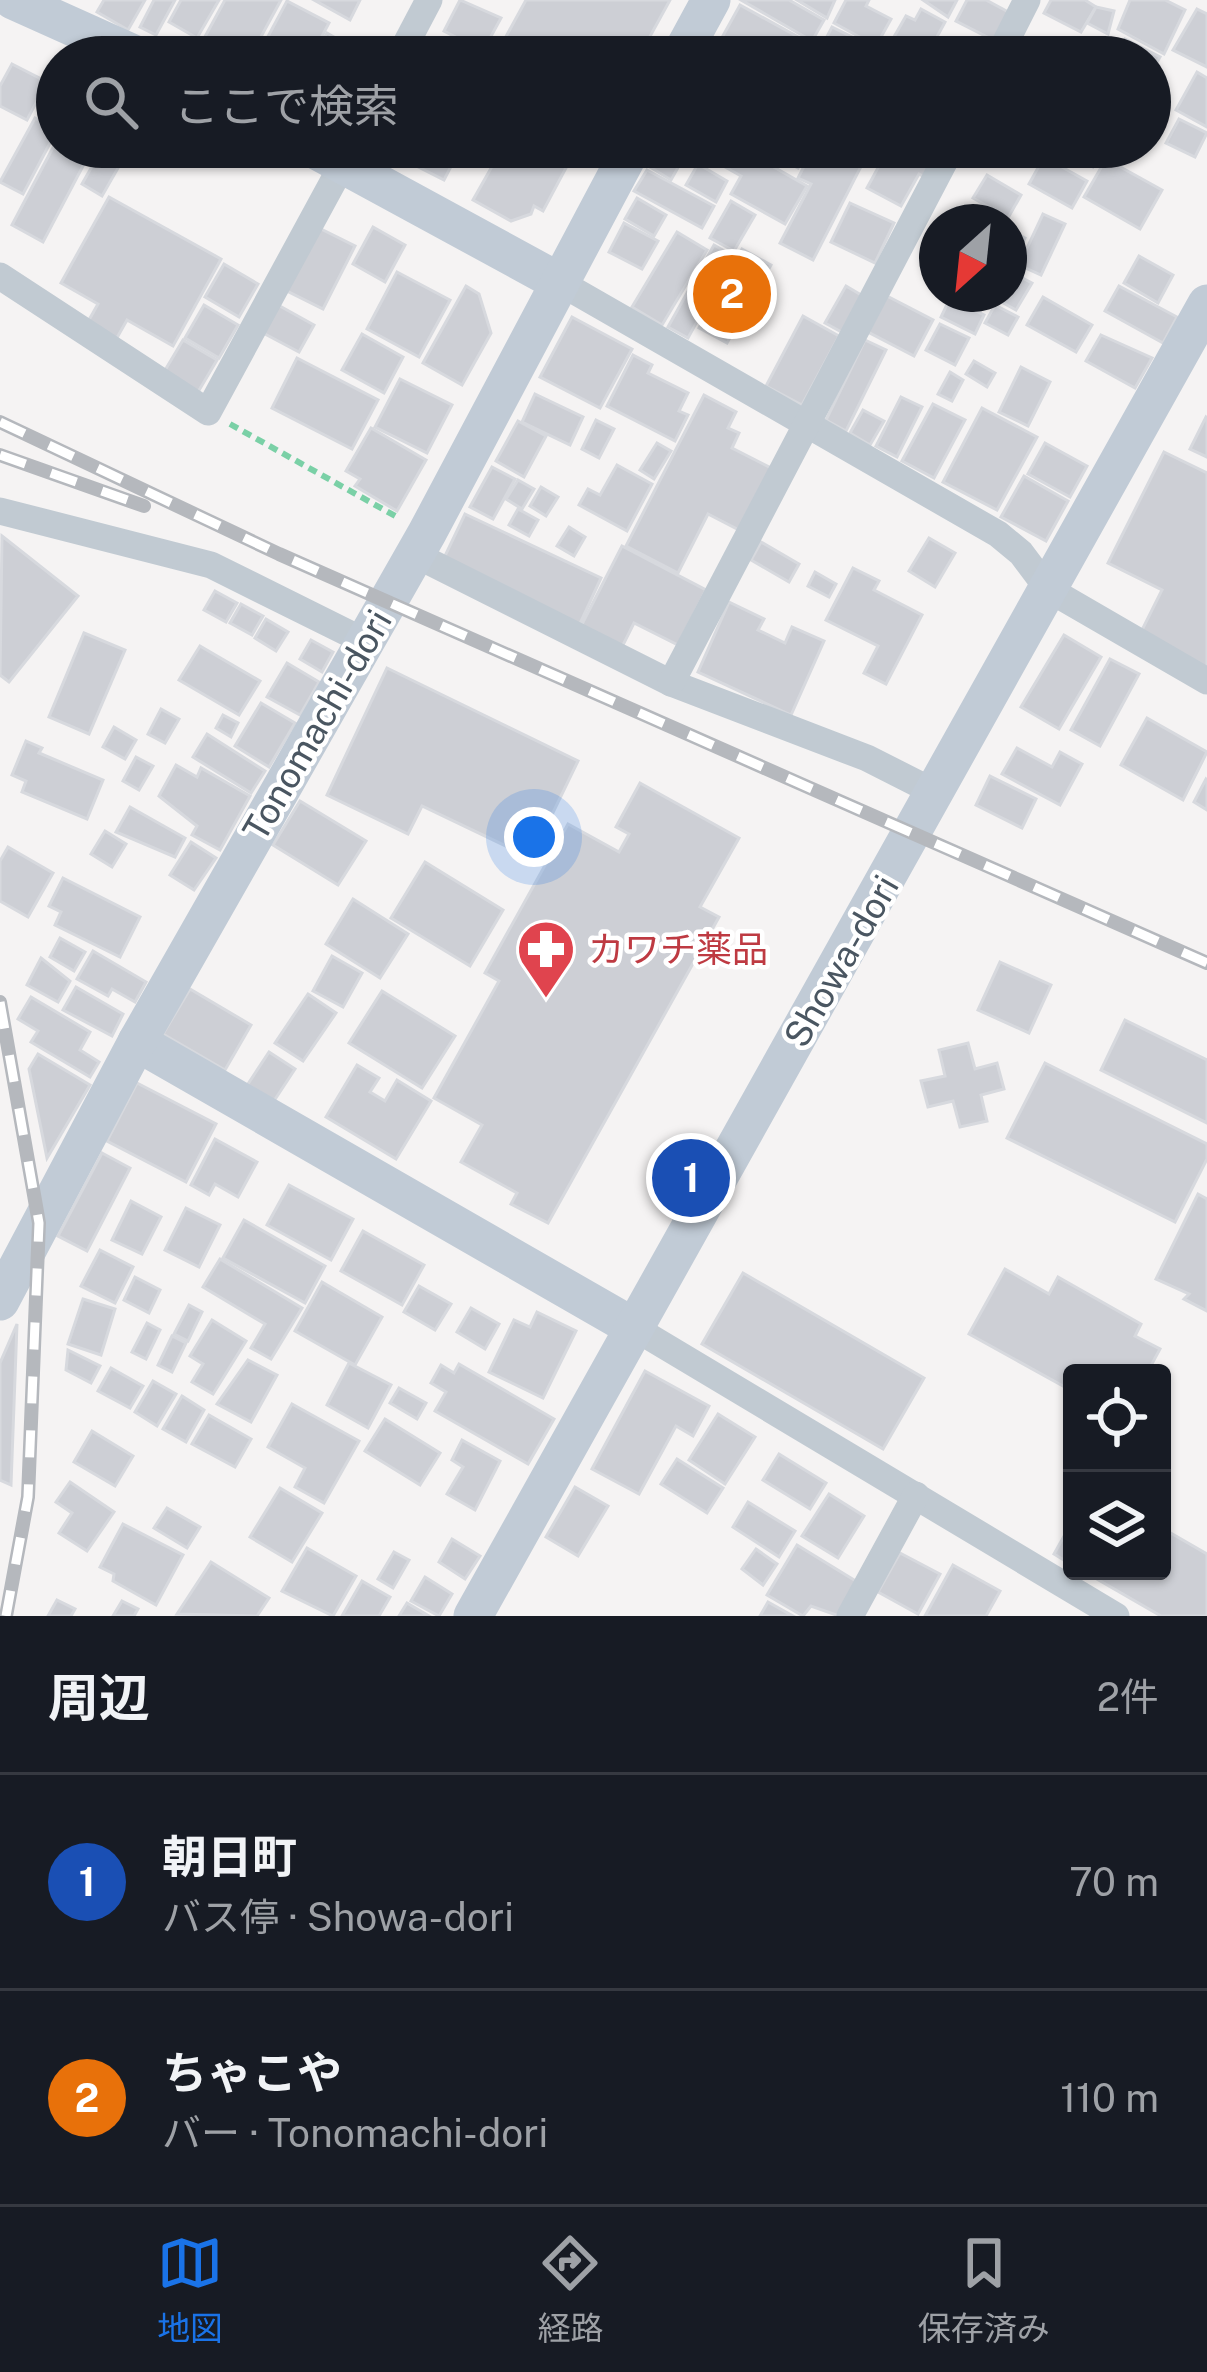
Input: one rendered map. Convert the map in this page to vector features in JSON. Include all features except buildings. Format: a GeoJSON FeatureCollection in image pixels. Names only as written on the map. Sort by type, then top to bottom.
{"type":"FeatureCollection","features":[{"type":"Feature","properties":{"kind":"street"},"geometry":{"type":"LineString","coordinates":[[13,0],[93,36]]}},
{"type":"Feature","properties":{"kind":"street"},"geometry":{"type":"LineString","coordinates":[[410,36],[429,0]]}},
{"type":"Feature","properties":{"kind":"street"},"geometry":{"type":"LineString","coordinates":[[691,36],[711,0]]}},
{"type":"Feature","properties":{"kind":"street"},"geometry":{"type":"LineString","coordinates":[[1009,36],[1027,0]]}},
{"type":"Feature","properties":{"kind":"street"},"geometry":{"type":"LineString","coordinates":[[0,276],[208,412],[329,168]]}},
{"type":"Feature","properties":{"kind":"street"},"geometry":{"type":"LineString","coordinates":[[362,168],[998,535],[1021,553],[1048,589],[1207,681]]}},
{"type":"Feature","properties":{"kind":"street","name":"Tonomachi-dori"},"geometry":{"type":"LineString","coordinates":[[0,1301],[137,1042],[420,543],[621,168]]}},
{"type":"Feature","properties":{"kind":"street"},"geometry":{"type":"LineString","coordinates":[[671,683],[811,426],[941,168]]}},
{"type":"Feature","properties":{"kind":"street","name":"Showa-dori"},"geometry":{"type":"LineString","coordinates":[[473,1616],[1207,304]]}},
{"type":"Feature","properties":{"kind":"street"},"geometry":{"type":"LineString","coordinates":[[0,511],[211,566],[364,641]]}},
{"type":"Feature","properties":{"kind":"street"},"geometry":{"type":"LineString","coordinates":[[420,543],[671,683],[867,758],[936,793]]}},
{"type":"Feature","properties":{"kind":"street"},"geometry":{"type":"LineString","coordinates":[[137,1042],[633,1327],[1116,1616]]}},
{"type":"Feature","properties":{"kind":"street"},"geometry":{"type":"LineString","coordinates":[[850,1616],[916,1495]]}},
{"type":"Feature","properties":{"kind":"path"},"geometry":{"type":"LineString","coordinates":[[208,412],[420,543]]}},
{"type":"Feature","properties":{"kind":"railway"},"geometry":{"type":"LineString","coordinates":[[0,422],[279,554],[1207,963]]}},
{"type":"Feature","properties":{"kind":"railway"},"geometry":{"type":"LineString","coordinates":[[0,455],[144,506]]}},
{"type":"Feature","properties":{"kind":"railway"},"geometry":{"type":"LineString","coordinates":[[0,1002],[39,1223],[28,1497],[6,1616]]}},
{"type":"Feature","properties":{"kind":"place","name":"ちゃこや"},"geometry":{"type":"Point","coordinates":[732,294]}},
{"type":"Feature","properties":{"kind":"place","name":"カワチ薬品"},"geometry":{"type":"Point","coordinates":[546,1000]}},
{"type":"Feature","properties":{"kind":"place","name":"朝日町"},"geometry":{"type":"Point","coordinates":[691,1178]}}]}
